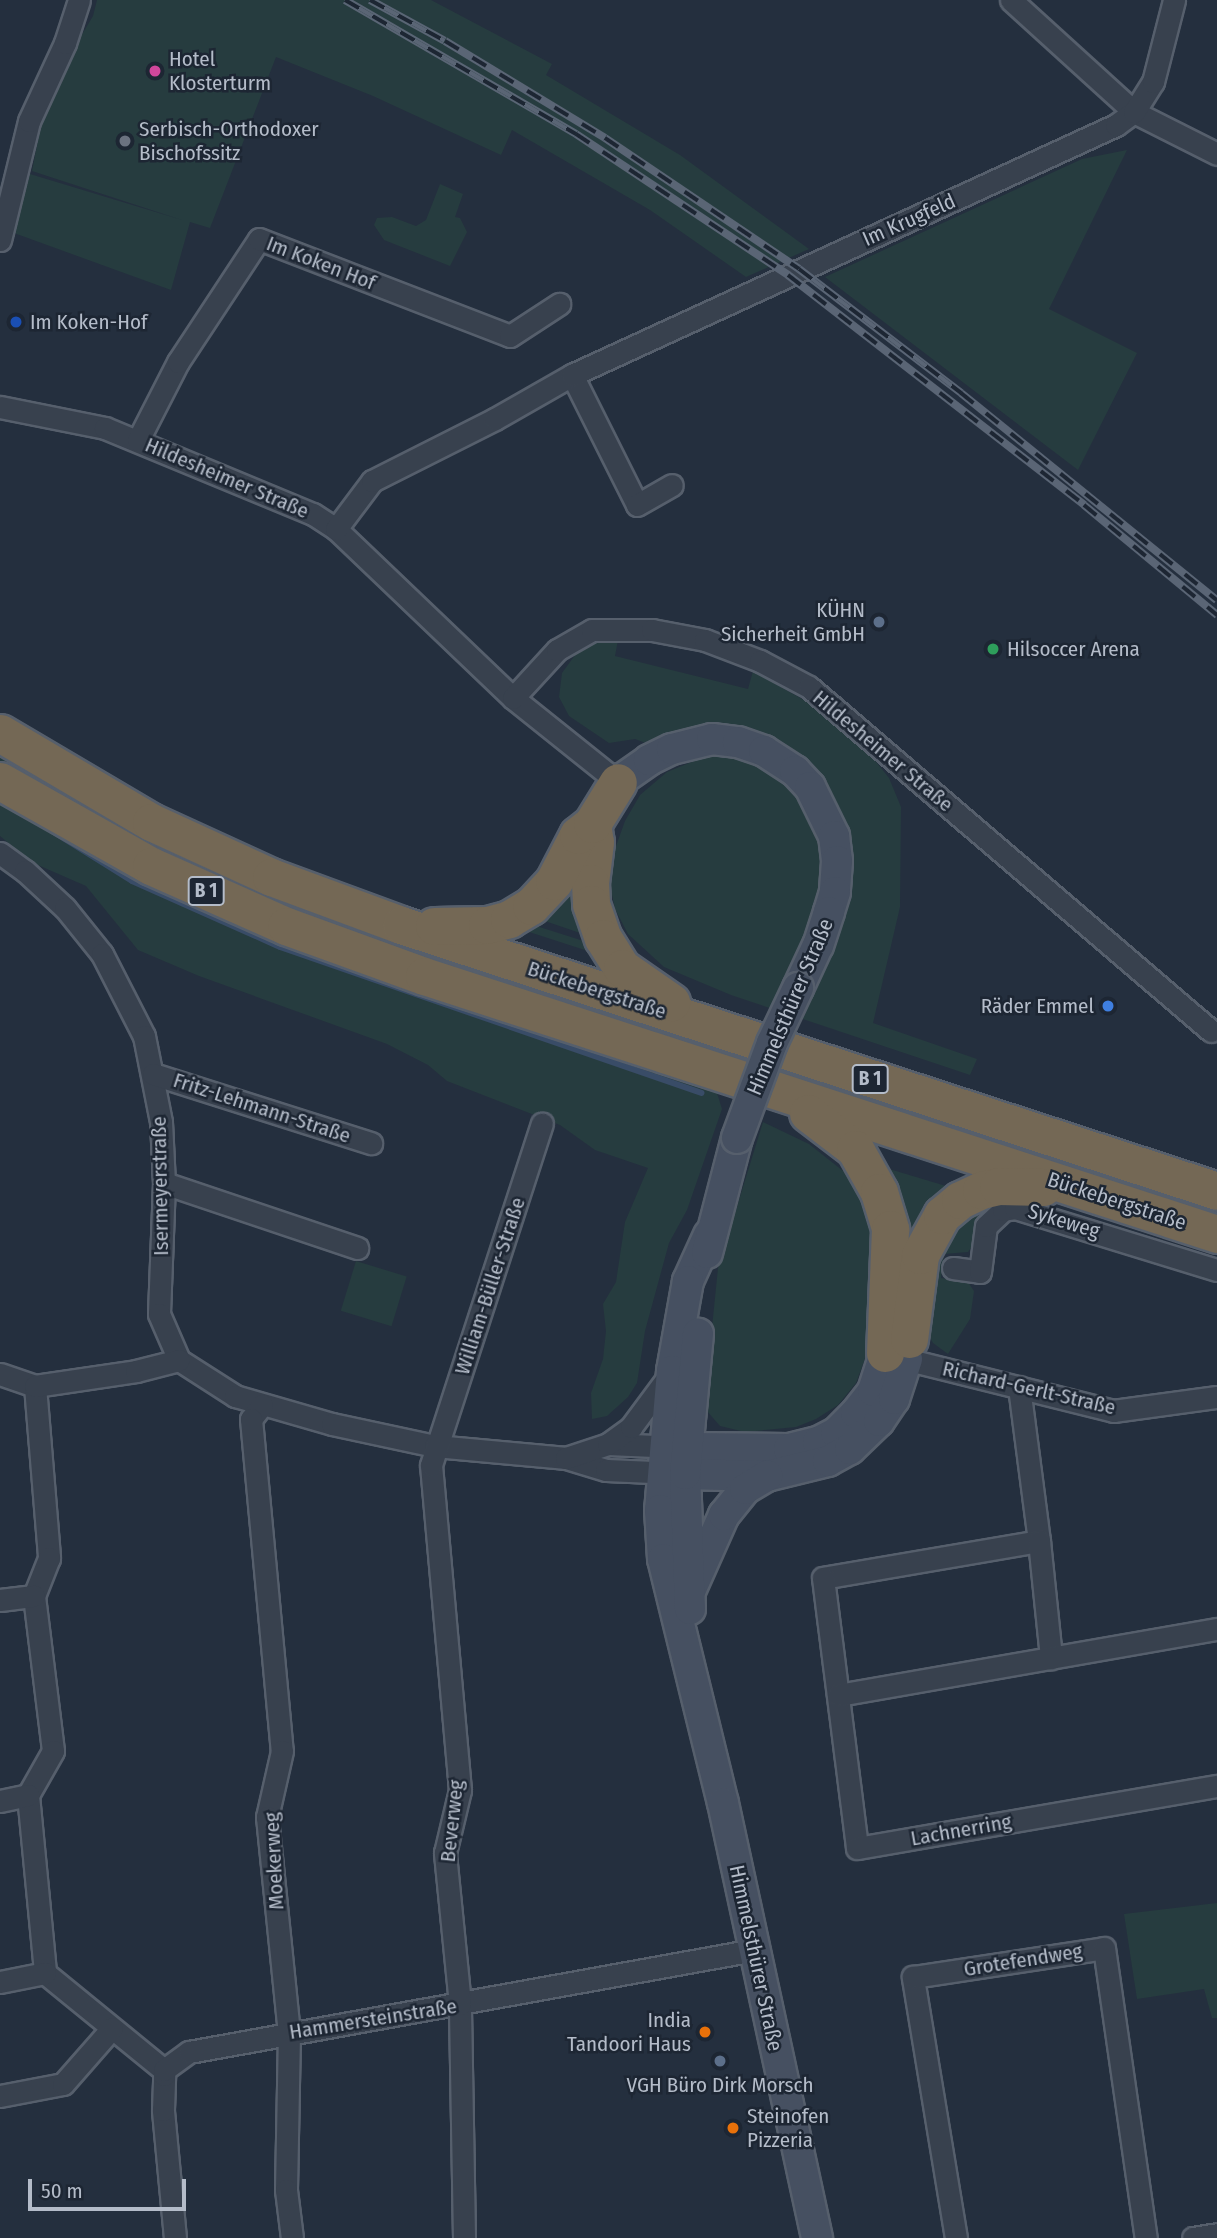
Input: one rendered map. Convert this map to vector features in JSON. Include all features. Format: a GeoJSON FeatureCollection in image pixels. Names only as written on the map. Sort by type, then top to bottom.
{"type":"FeatureCollection","features":[{"type":"Feature","properties":{"kind":"highway","name":"Bückebergstraße"},"geometry":{"type":"LineString","coordinates":[[0,733],[151,822],[271,877],[401,925],[1217,1191]]}},
{"type":"Feature","properties":{"kind":"highway","name":"Bückebergstraße"},"geometry":{"type":"LineString","coordinates":[[0,781],[151,866],[286,926],[424,976],[1217,1234]]}},
{"type":"Feature","properties":{"kind":"highway"},"geometry":{"type":"LineString","coordinates":[[401,925],[477,926],[521,913],[555,881],[578,835],[592,824],[618,782]]}},
{"type":"Feature","properties":{"kind":"highway"},"geometry":{"type":"LineString","coordinates":[[592,824],[595,842],[590,883],[591,904],[609,950],[632,976],[710,1027]]}},
{"type":"Feature","properties":{"kind":"highway"},"geometry":{"type":"LineString","coordinates":[[778,1092],[845,1138],[862,1156],[879,1192],[890,1229],[896,1356]]}},
{"type":"Feature","properties":{"kind":"highway"},"geometry":{"type":"LineString","coordinates":[[896,1356],[920,1255],[942,1215],[960,1200],[989,1188],[1075,1188]]}},
{"type":"Feature","properties":{"kind":"street"},"geometry":{"type":"LineString","coordinates":[[0,240],[29,121],[65,43],[79,0]]}},
{"type":"Feature","properties":{"kind":"street"},"geometry":{"type":"LineString","coordinates":[[1011,0],[1135,112],[1217,154]]}},
{"type":"Feature","properties":{"kind":"street","name":"Im Krugfeld"},"geometry":{"type":"LineString","coordinates":[[336,529],[372,481],[495,419],[572,375],[1083,143],[1135,112],[1153,82],[1174,0]]}},
{"type":"Feature","properties":{"kind":"street","name":"Im Koken Hof"},"geometry":{"type":"LineString","coordinates":[[138,440],[178,362],[259,239],[510,336],[559,304]]}},
{"type":"Feature","properties":{"kind":"street"},"geometry":{"type":"LineString","coordinates":[[572,375],[637,505],[672,485]]}},
{"type":"Feature","properties":{"kind":"street","name":"Hildesheimer Straße"},"geometry":{"type":"LineString","coordinates":[[0,407],[105,428],[294,504],[336,529],[513,698],[618,782]]}},
{"type":"Feature","properties":{"kind":"street","name":"Hildesheimer Straße"},"geometry":{"type":"LineString","coordinates":[[513,698],[557,650],[592,630],[652,630],[705,640],[760,660],[808,687],[1211,1031]]}},
{"type":"Feature","properties":{"kind":"street","name":"Himmelsthürer Straße"},"geometry":{"type":"LineString","coordinates":[[618,782],[649,760],[672,749],[712,740],[737,742],[764,751],[795,771],[810,787],[824,809],[834,836],[836,881],[818,945],[772,1042],[737,1138],[709,1235],[663,1559],[695,1679],[817,2238]]}},
{"type":"Feature","properties":{"kind":"street","name":"Isermeyerstraße"},"geometry":{"type":"LineString","coordinates":[[0,853],[25,871],[65,908],[102,954],[144,1036],[161,1122],[164,1183],[159,1314],[179,1360]]}},
{"type":"Feature","properties":{"kind":"street","name":"Fritz-Lehmann-Straße"},"geometry":{"type":"LineString","coordinates":[[153,1074],[371,1143]]}},
{"type":"Feature","properties":{"kind":"street","name":"William-Büller-Straße"},"geometry":{"type":"LineString","coordinates":[[435,1446],[542,1124]]}},
{"type":"Feature","properties":{"kind":"street"},"geometry":{"type":"LineString","coordinates":[[164,1183],[357,1248]]}},
{"type":"Feature","properties":{"kind":"street","name":"Sykeweg"},"geometry":{"type":"LineString","coordinates":[[954,1268],[980,1272],[986,1226],[1003,1210],[1021,1208],[1217,1270]]}},
{"type":"Feature","properties":{"kind":"street","name":"Himmelsthürer Straße"},"geometry":{"type":"LineString","coordinates":[[695,1679],[675,1460],[672,1371],[688,1281],[709,1235]]}},
{"type":"Feature","properties":{"kind":"street"},"geometry":{"type":"LineString","coordinates":[[0,1374],[35,1386],[136,1371],[179,1360],[235,1396],[262,1405],[435,1446],[566,1458],[606,1470],[789,1449],[818,1442],[836,1433],[856,1413],[896,1356]]}},
{"type":"Feature","properties":{"kind":"street"},"geometry":{"type":"LineString","coordinates":[[689,1594],[723,1515],[746,1489],[767,1476],[828,1461],[850,1450],[870,1433],[894,1399],[896,1356]]}},
{"type":"Feature","properties":{"kind":"street","name":"Richard-Gerlt-Straße"},"geometry":{"type":"LineString","coordinates":[[896,1356],[1113,1411],[1217,1397]]}},
{"type":"Feature","properties":{"kind":"street"},"geometry":{"type":"LineString","coordinates":[[566,1458],[608,1444],[631,1427],[672,1371]]}},
{"type":"Feature","properties":{"kind":"street"},"geometry":{"type":"LineString","coordinates":[[35,1386],[49,1558],[34,1596],[53,1751],[28,1795],[45,1973],[164,2070],[163,2110],[176,2238]]}},
{"type":"Feature","properties":{"kind":"street"},"geometry":{"type":"LineString","coordinates":[[1018,1387],[1039,1541],[1051,1658]]}},
{"type":"Feature","properties":{"kind":"street","name":"Moekerweg"},"geometry":{"type":"LineString","coordinates":[[262,1405],[251,1419],[282,1751],[267,1817],[289,2032],[286,2190],[292,2238]]}},
{"type":"Feature","properties":{"kind":"street"},"geometry":{"type":"LineString","coordinates":[[608,1444],[675,1460],[767,1476]]}},
{"type":"Feature","properties":{"kind":"street","name":"Beverweg"},"geometry":{"type":"LineString","coordinates":[[435,1446],[432,1465],[436,1539],[460,1790],[444,1853],[460,2004],[464,2238]]}},
{"type":"Feature","properties":{"kind":"street","name":"Lachnerring"},"geometry":{"type":"LineString","coordinates":[[1039,1541],[823,1578],[857,1848],[1217,1786]]}},
{"type":"Feature","properties":{"kind":"street"},"geometry":{"type":"LineString","coordinates":[[0,1600],[34,1596]]}},
{"type":"Feature","properties":{"kind":"street"},"geometry":{"type":"LineString","coordinates":[[838,1695],[1217,1629]]}},
{"type":"Feature","properties":{"kind":"street"},"geometry":{"type":"LineString","coordinates":[[0,1801],[28,1795]]}},
{"type":"Feature","properties":{"kind":"street","name":"Grotefendweg"},"geometry":{"type":"LineString","coordinates":[[956,2238],[914,1977],[1104,1948],[1146,2238]]}},
{"type":"Feature","properties":{"kind":"street","name":"Hammersteinstraße"},"geometry":{"type":"LineString","coordinates":[[164,2070],[189,2052],[754,1950]]}},
{"type":"Feature","properties":{"kind":"street"},"geometry":{"type":"LineString","coordinates":[[0,1982],[45,1973]]}},
{"type":"Feature","properties":{"kind":"street"},"geometry":{"type":"LineString","coordinates":[[0,2096],[62,2084],[112,2028]]}},
{"type":"Feature","properties":{"kind":"street"},"geometry":{"type":"LineString","coordinates":[[1193,2238],[1217,2234]]}},
{"type":"Feature","properties":{"kind":"green space"},"geometry":{"type":"Polygon","coordinates":[[[97,0],[431,0],[552,64],[546,75],[680,155],[809,249],[746,277],[650,210],[512,130],[501,155],[373,96],[276,57],[210,228],[190,222],[171,290],[14,233],[30,174],[182,220],[32,171],[41,125],[65,63],[93,16],[97,0]]]}},
{"type":"Feature","properties":{"kind":"green space"},"geometry":{"type":"Polygon","coordinates":[[[1127,150],[1049,309],[1137,353],[1078,470],[825,277],[1082,159],[1127,150]]]}},
{"type":"Feature","properties":{"kind":"green space"},"geometry":{"type":"Polygon","coordinates":[[[440,184],[463,194],[455,217],[460,218],[467,232],[450,266],[384,240],[374,225],[377,218],[392,217],[416,226],[426,220],[440,184]]]}},
{"type":"Feature","properties":{"kind":"green space"},"geometry":{"type":"Polygon","coordinates":[[[597,639],[618,640],[615,656],[748,689],[753,671],[809,703],[839,725],[869,753],[889,778],[901,807],[900,907],[873,1023],[977,1059],[970,1075],[731,995],[664,967],[628,934],[615,909],[609,881],[611,860],[625,821],[640,795],[667,772],[694,761],[635,739],[609,743],[569,716],[559,697],[562,673],[578,651],[597,639]]]}},
{"type":"Feature","properties":{"kind":"green space"},"geometry":{"type":"Polygon","coordinates":[[[0,748],[771,1061],[897,1107],[895,1112],[706,1052],[267,904],[139,845],[0,764],[0,748]]]}},
{"type":"Feature","properties":{"kind":"green space"},"geometry":{"type":"Polygon","coordinates":[[[0,792],[506,1021],[717,1093],[722,1109],[687,1210],[669,1243],[645,1331],[637,1383],[628,1397],[607,1416],[592,1419],[591,1393],[603,1359],[606,1331],[603,1304],[616,1282],[625,1222],[648,1168],[595,1150],[560,1125],[447,1081],[428,1065],[387,1044],[199,976],[138,950],[86,886],[31,862],[0,836],[0,792]]]}},
{"type":"Feature","properties":{"kind":"green space"},"geometry":{"type":"Polygon","coordinates":[[[573,862],[586,935],[542,920],[573,862]]]}},
{"type":"Feature","properties":{"kind":"green space"},"geometry":{"type":"Polygon","coordinates":[[[530,924],[590,943],[606,962],[593,958],[594,953],[523,930],[521,934],[505,929],[530,924]]]}},
{"type":"Feature","properties":{"kind":"green space"},"geometry":{"type":"Polygon","coordinates":[[[763,1122],[809,1144],[852,1178],[865,1204],[874,1241],[873,1294],[866,1356],[856,1383],[838,1405],[816,1419],[796,1427],[745,1432],[720,1426],[706,1410],[708,1367],[718,1268],[763,1122]]]}},
{"type":"Feature","properties":{"kind":"green space"},"geometry":{"type":"Polygon","coordinates":[[[886,1168],[956,1189],[910,1269],[886,1168]]]}},
{"type":"Feature","properties":{"kind":"green space"},"geometry":{"type":"Polygon","coordinates":[[[969,1205],[979,1213],[973,1245],[968,1252],[944,1254],[941,1278],[968,1282],[974,1291],[970,1319],[948,1354],[933,1343],[923,1325],[927,1265],[969,1205]]]}},
{"type":"Feature","properties":{"kind":"green space"},"geometry":{"type":"Polygon","coordinates":[[[356,1261],[407,1276],[391,1326],[341,1311],[356,1261]]]}},
{"type":"Feature","properties":{"kind":"green space"},"geometry":{"type":"Polygon","coordinates":[[[1217,1903],[1217,2018],[1212,2018],[1204,1989],[1137,1999],[1124,1914],[1217,1903]]]}},
{"type":"Feature","properties":{"kind":"waterway"},"geometry":{"type":"LineString","coordinates":[[52,831],[132,881],[280,947],[701,1093]]}},
{"type":"Feature","properties":{"kind":"railway"},"geometry":{"type":"LineString","coordinates":[[345,0],[576,134],[788,275],[1084,505],[1217,615]]}},
{"type":"Feature","properties":{"kind":"railway"},"geometry":{"type":"LineString","coordinates":[[370,0],[445,41],[605,138],[799,269],[961,393],[1217,600]]}},
{"type":"Feature","properties":{"kind":"place","name":"Hotel Klosterturm"},"geometry":{"type":"Point","coordinates":[155,71]}},
{"type":"Feature","properties":{"kind":"place","name":"Serbisch-Orthodoxer Bischofssitz"},"geometry":{"type":"Point","coordinates":[125,141]}},
{"type":"Feature","properties":{"kind":"place","name":"Im Koken-Hof"},"geometry":{"type":"Point","coordinates":[16,322]}},
{"type":"Feature","properties":{"kind":"place","name":"KÜHN Sicherheit GmbH"},"geometry":{"type":"Point","coordinates":[879,622]}},
{"type":"Feature","properties":{"kind":"place","name":"Hilsoccer Arena"},"geometry":{"type":"Point","coordinates":[993,649]}},
{"type":"Feature","properties":{"kind":"place","name":"Räder Emmel"},"geometry":{"type":"Point","coordinates":[1108,1006]}},
{"type":"Feature","properties":{"kind":"place","name":"India Tandoori Haus"},"geometry":{"type":"Point","coordinates":[705,2032]}},
{"type":"Feature","properties":{"kind":"place","name":"VGH Büro Dirk Morsch"},"geometry":{"type":"Point","coordinates":[720,2061]}},
{"type":"Feature","properties":{"kind":"place","name":"Steinofen Pizzeria"},"geometry":{"type":"Point","coordinates":[733,2128]}}]}
